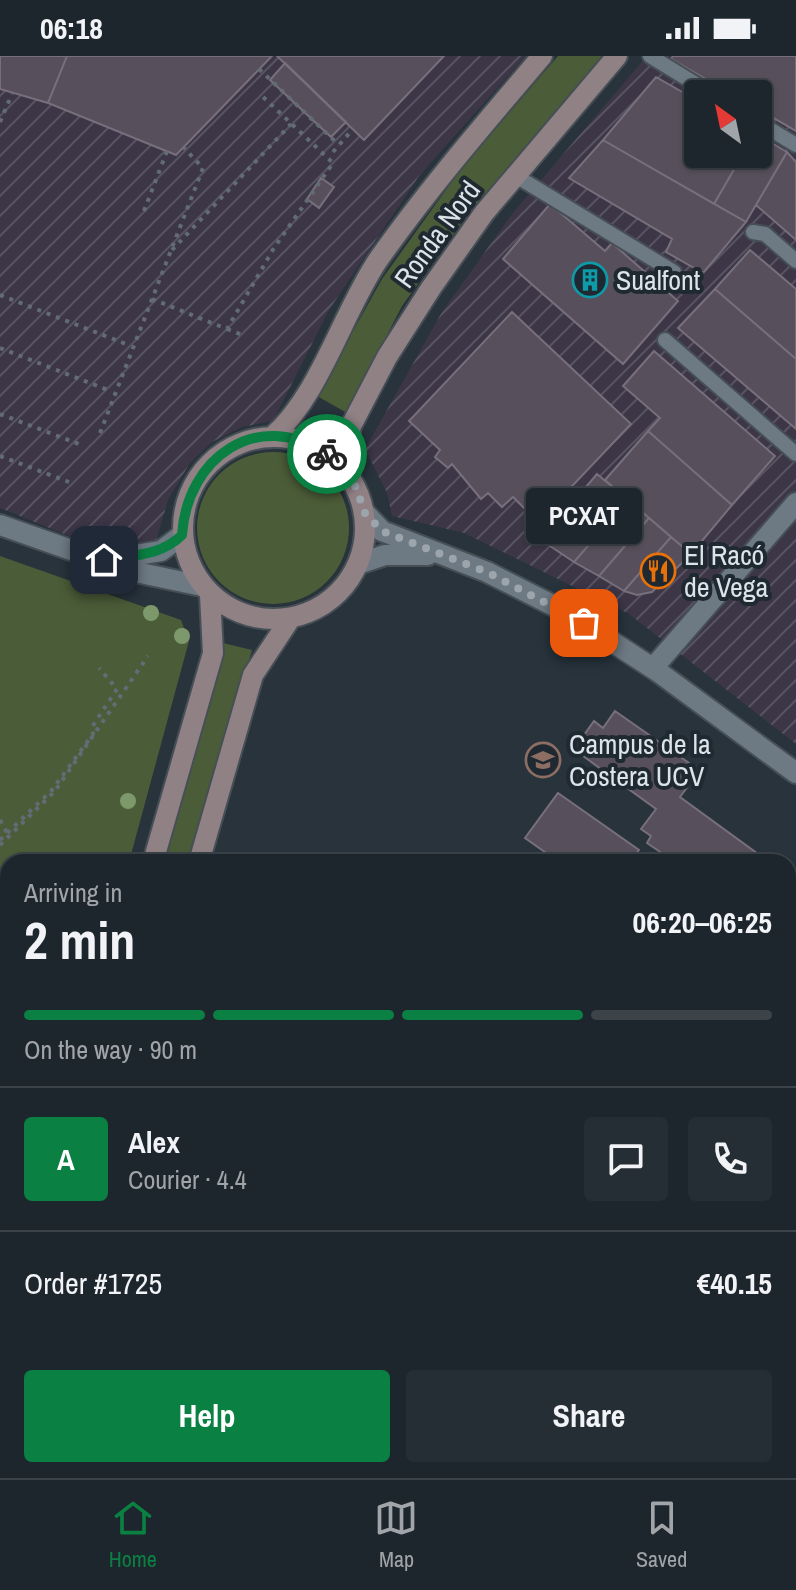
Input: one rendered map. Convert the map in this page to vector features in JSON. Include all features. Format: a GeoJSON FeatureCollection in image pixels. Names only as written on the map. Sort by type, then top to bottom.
{"type":"FeatureCollection","features":[{"type":"Feature","properties":{"kind":"main road","name":"Ronda Nord"},"geometry":{"type":"LineString","coordinates":[[272,437],[288,423],[304,397],[378,261],[477,132],[542,56]]}},
{"type":"Feature","properties":{"kind":"main road","name":"Ronda Nord"},"geometry":{"type":"LineString","coordinates":[[345,470],[351,426],[387,357],[455,252],[617,56]]}},
{"type":"Feature","properties":{"kind":"main road"},"geometry":{"type":"LineString","coordinates":[[272,437],[299,440],[324,452],[345,470],[357,489],[364,512],[365,538],[358,564],[342,590],[318,608],[290,619],[261,620],[234,611],[206,591],[188,562],[182,535],[184,510],[192,487],[206,466],[225,451],[248,440],[272,437]]}},
{"type":"Feature","properties":{"kind":"main road"},"geometry":{"type":"LineString","coordinates":[[155,854],[213,653],[206,591]]}},
{"type":"Feature","properties":{"kind":"main road"},"geometry":{"type":"LineString","coordinates":[[201,854],[253,675],[290,619]]}},
{"type":"Feature","properties":{"kind":"street"},"geometry":{"type":"LineString","coordinates":[[653,668],[796,503]]}},
{"type":"Feature","properties":{"kind":"street"},"geometry":{"type":"LineString","coordinates":[[364,512],[382,531],[536,595],[653,668],[796,773]]}},
{"type":"Feature","properties":{"kind":"street"},"geometry":{"type":"LineString","coordinates":[[0,525],[153,577],[206,591]]}},
{"type":"Feature","properties":{"kind":"street"},"geometry":{"type":"LineString","coordinates":[[104,560],[161,551],[182,535]]}},
{"type":"Feature","properties":{"kind":"street"},"geometry":{"type":"LineString","coordinates":[[358,564],[385,555],[440,555]]}},
{"type":"Feature","properties":{"kind":"lane"},"geometry":{"type":"LineString","coordinates":[[650,56],[689,80]]}},
{"type":"Feature","properties":{"kind":"lane"},"geometry":{"type":"LineString","coordinates":[[772,130],[796,145]]}},
{"type":"Feature","properties":{"kind":"lane"},"geometry":{"type":"LineString","coordinates":[[516,176],[674,272]]}},
{"type":"Feature","properties":{"kind":"lane"},"geometry":{"type":"LineString","coordinates":[[753,232],[765,234],[796,261]]}},
{"type":"Feature","properties":{"kind":"lane"},"geometry":{"type":"LineString","coordinates":[[665,340],[796,454]]}},
{"type":"Feature","properties":{"kind":"path"},"geometry":{"type":"LineString","coordinates":[[259,69],[339,145]]}},
{"type":"Feature","properties":{"kind":"path"},"geometry":{"type":"LineString","coordinates":[[0,122],[12,94]]}},
{"type":"Feature","properties":{"kind":"path"},"geometry":{"type":"LineString","coordinates":[[227,329],[274,248],[333,163],[260,94]]}},
{"type":"Feature","properties":{"kind":"path"},"geometry":{"type":"LineString","coordinates":[[170,252],[291,124]]}},
{"type":"Feature","properties":{"kind":"path"},"geometry":{"type":"LineString","coordinates":[[333,152],[353,129]]}},
{"type":"Feature","properties":{"kind":"path"},"geometry":{"type":"LineString","coordinates":[[100,433],[203,168],[184,148]]}},
{"type":"Feature","properties":{"kind":"path"},"geometry":{"type":"LineString","coordinates":[[144,211],[167,151]]}},
{"type":"Feature","properties":{"kind":"path"},"geometry":{"type":"LineString","coordinates":[[0,295],[126,344]]}},
{"type":"Feature","properties":{"kind":"path"},"geometry":{"type":"LineString","coordinates":[[152,299],[245,336]]}},
{"type":"Feature","properties":{"kind":"path"},"geometry":{"type":"LineString","coordinates":[[0,348],[108,390]]}},
{"type":"Feature","properties":{"kind":"path"},"geometry":{"type":"LineString","coordinates":[[0,414],[84,446]]}},
{"type":"Feature","properties":{"kind":"path"},"geometry":{"type":"LineString","coordinates":[[0,456],[69,482]]}},
{"type":"Feature","properties":{"kind":"path"},"geometry":{"type":"LineString","coordinates":[[0,842],[55,791],[148,656]]}},
{"type":"Feature","properties":{"kind":"path"},"geometry":{"type":"LineString","coordinates":[[0,842],[52,790],[93,734],[92,727],[117,689],[99,668]]}},
{"type":"Feature","properties":{"kind":"path"},"geometry":{"type":"LineString","coordinates":[[0,820],[7,833]]}},
{"type":"Feature","properties":{"kind":"shaded area"},"geometry":{"type":"Polygon","coordinates":[[[0,56],[526,56],[419,176],[329,310],[273,421],[242,427],[212,442],[190,463],[168,500],[155,545],[146,552],[94,546],[0,508],[0,56]]]}},
{"type":"Feature","properties":{"kind":"shaded area"},"geometry":{"type":"Polygon","coordinates":[[[647,56],[796,56],[796,744],[629,614],[464,533],[392,516],[387,493],[365,449],[442,312],[512,214],[647,56]]]}},
{"type":"Feature","properties":{"kind":"green space"},"geometry":{"type":"Polygon","coordinates":[[[558,56],[604,56],[470,211],[402,306],[347,413],[317,396],[382,279],[461,169],[558,56]]]}},
{"type":"Feature","properties":{"kind":"green space"},"geometry":{"type":"Polygon","coordinates":[[[273,452],[302,458],[327,474],[343,499],[349,528],[343,557],[327,582],[302,598],[273,604],[244,598],[219,582],[203,557],[197,528],[203,499],[219,474],[244,458],[273,452]]]}},
{"type":"Feature","properties":{"kind":"green space"},"geometry":{"type":"Polygon","coordinates":[[[0,556],[181,620],[189,641],[131,854],[0,854],[0,556]]]}},
{"type":"Feature","properties":{"kind":"green space"},"geometry":{"type":"Polygon","coordinates":[[[223,643],[252,650],[193,854],[163,854],[223,643]]]}},
{"type":"Feature","properties":{"kind":"building"},"geometry":{"type":"Polygon","coordinates":[[[0,56],[67,56],[48,103],[0,89],[0,56]]]}},
{"type":"Feature","properties":{"kind":"building"},"geometry":{"type":"Polygon","coordinates":[[[67,56],[272,56],[176,155],[48,103],[67,56]]]}},
{"type":"Feature","properties":{"kind":"building"},"geometry":{"type":"Polygon","coordinates":[[[277,56],[444,56],[364,140],[277,56]]]}},
{"type":"Feature","properties":{"kind":"building"},"geometry":{"type":"Polygon","coordinates":[[[673,56],[796,56],[796,131],[772,117],[772,80],[708,80],[671,59],[673,56]]]}},
{"type":"Feature","properties":{"kind":"building"},"geometry":{"type":"Polygon","coordinates":[[[285,63],[346,122],[331,137],[270,80],[285,63]]]}},
{"type":"Feature","properties":{"kind":"building"},"geometry":{"type":"Polygon","coordinates":[[[656,77],[684,93],[684,168],[735,168],[714,204],[603,140],[656,77]]]}},
{"type":"Feature","properties":{"kind":"building"},"geometry":{"type":"Polygon","coordinates":[[[603,140],[746,222],[703,273],[666,252],[672,239],[569,178],[603,140]]]}},
{"type":"Feature","properties":{"kind":"building"},"geometry":{"type":"Polygon","coordinates":[[[772,143],[787,152],[746,222],[714,204],[735,168],[772,168],[772,143]]]}},
{"type":"Feature","properties":{"kind":"building"},"geometry":{"type":"Polygon","coordinates":[[[787,152],[796,162],[796,240],[756,205],[787,152]]]}},
{"type":"Feature","properties":{"kind":"building"},"geometry":{"type":"Polygon","coordinates":[[[321,178],[334,187],[319,208],[307,199],[321,178]]]}},
{"type":"Feature","properties":{"kind":"building","name":"Sualfont"},"geometry":{"type":"Polygon","coordinates":[[[550,204],[605,251],[612,243],[678,301],[623,364],[503,259],[550,204]]]}},
{"type":"Feature","properties":{"kind":"building"},"geometry":{"type":"Polygon","coordinates":[[[750,250],[796,289],[796,359],[715,289],[750,250]]]}},
{"type":"Feature","properties":{"kind":"building"},"geometry":{"type":"Polygon","coordinates":[[[715,289],[796,359],[796,429],[678,328],[715,289]]]}},
{"type":"Feature","properties":{"kind":"building"},"geometry":{"type":"Polygon","coordinates":[[[512,312],[631,424],[538,522],[513,497],[502,507],[488,493],[481,499],[452,464],[448,468],[435,457],[440,450],[409,421],[512,312]]]}},
{"type":"Feature","properties":{"kind":"building"},"geometry":{"type":"Polygon","coordinates":[[[654,351],[775,456],[732,505],[648,431],[660,418],[623,386],[654,351]]]}},
{"type":"Feature","properties":{"kind":"building"},"geometry":{"type":"Polygon","coordinates":[[[648,431],[732,505],[691,554],[605,480],[648,431]]]}},
{"type":"Feature","properties":{"kind":"building"},"geometry":{"type":"Polygon","coordinates":[[[597,474],[628,500],[574,562],[541,540],[597,474]]]}},
{"type":"Feature","properties":{"kind":"building"},"geometry":{"type":"Polygon","coordinates":[[[628,500],[649,518],[599,576],[574,562],[628,500]]]}},
{"type":"Feature","properties":{"kind":"building"},"geometry":{"type":"Polygon","coordinates":[[[649,518],[671,537],[624,591],[599,576],[649,518]]]}},
{"type":"Feature","properties":{"kind":"building","name":"El Racó de Vega"},"geometry":{"type":"Polygon","coordinates":[[[671,537],[691,554],[652,592],[637,595],[624,591],[671,537]]]}},
{"type":"Feature","properties":{"kind":"building"},"geometry":{"type":"Polygon","coordinates":[[[615,711],[689,763],[685,769],[695,777],[680,797],[758,854],[663,854],[647,843],[651,836],[641,829],[656,809],[583,756],[589,750],[579,742],[594,721],[603,728],[615,711]]]}},
{"type":"Feature","properties":{"kind":"building"},"geometry":{"type":"Polygon","coordinates":[[[558,793],[639,850],[636,854],[548,854],[525,838],[558,793]]]}},
{"type":"Feature","properties":{"kind":"way so far"},"geometry":{"type":"LineString","coordinates":[[327,454],[345,470],[357,489],[364,512],[382,531],[487,572],[536,595],[584,623]]}},
{"type":"Feature","properties":{"kind":"place","name":"Sualfont"},"geometry":{"type":"Point","coordinates":[590,280]}},
{"type":"Feature","properties":{"kind":"place","name":"El Racó de Vega"},"geometry":{"type":"Point","coordinates":[658,571]}},
{"type":"Feature","properties":{"kind":"place","name":"PCXAT"},"geometry":{"type":"Point","coordinates":[584,623]}},
{"type":"Feature","properties":{"kind":"place","name":"Campus de la Costera UCV"},"geometry":{"type":"Point","coordinates":[543,760]}},
{"type":"Feature","properties":{"kind":"route"},"geometry":{"type":"LineString","coordinates":[[104,560],[161,551],[172,545],[182,535],[184,510],[192,487],[206,466],[225,451],[248,440],[272,437],[299,440],[327,454]]}}]}
